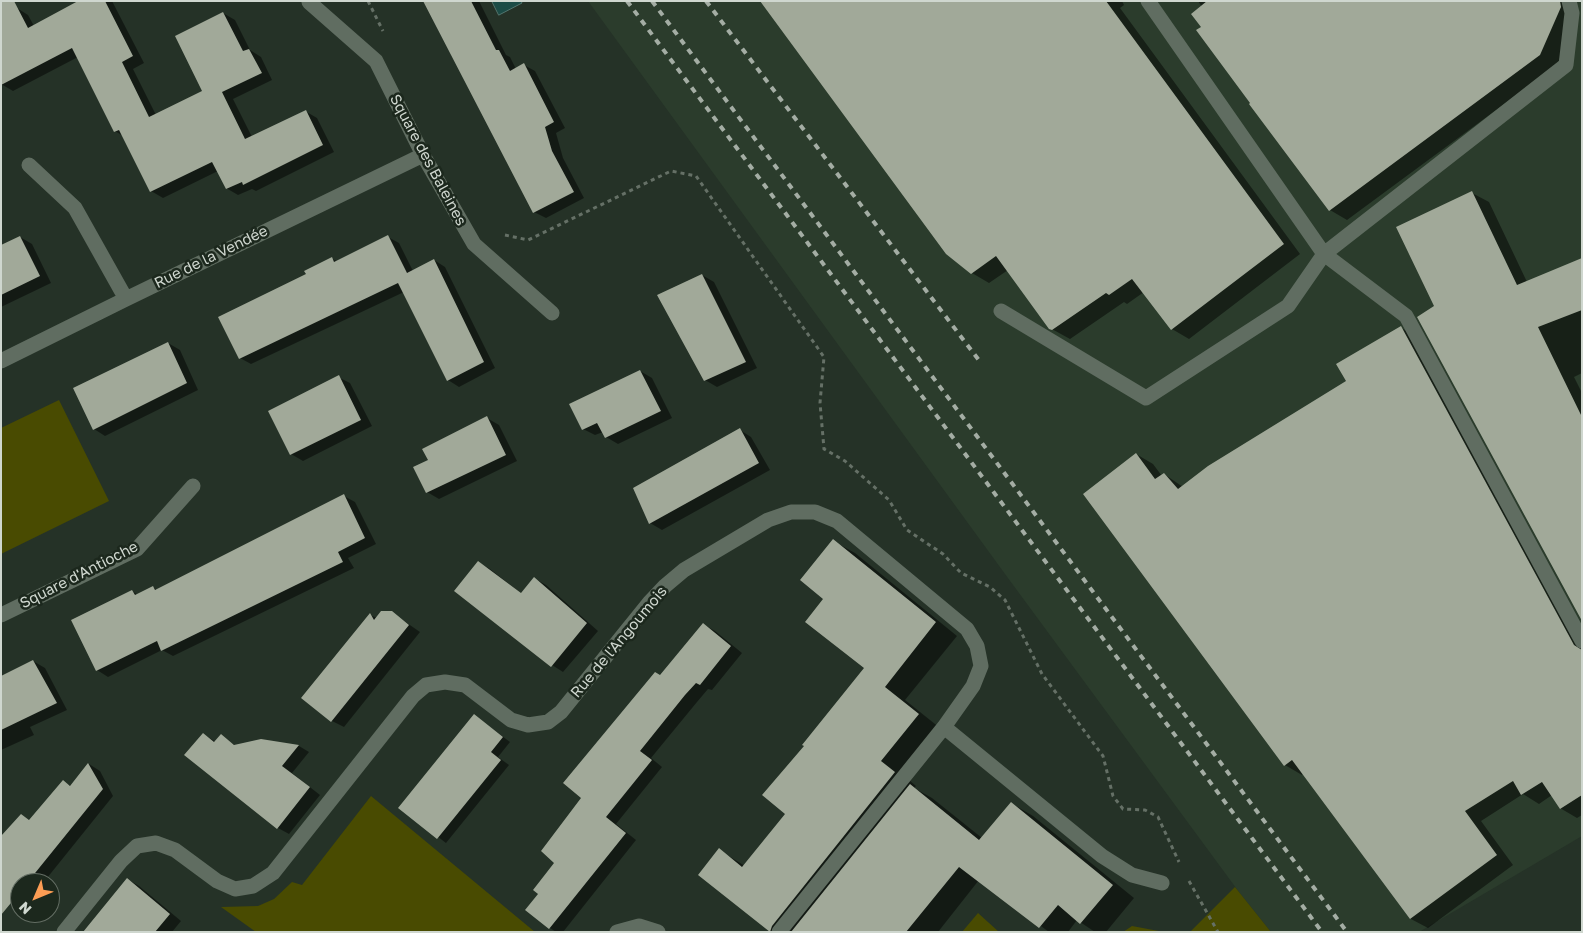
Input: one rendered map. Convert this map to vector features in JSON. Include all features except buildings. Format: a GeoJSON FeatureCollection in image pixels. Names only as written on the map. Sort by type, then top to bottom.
{"type":"FeatureCollection","features":[{"type":"Feature","properties":{"kind":"street"},"geometry":{"type":"LineString","coordinates":[[1148,1],[1324,254],[1406,316],[1582,641]]}},
{"type":"Feature","properties":{"kind":"street"},"geometry":{"type":"LineString","coordinates":[[1001,311],[1146,398],[1288,306],[1324,254],[1566,65],[1572,13],[1569,1]]}},
{"type":"Feature","properties":{"kind":"street","name":"Square des Baleines"},"geometry":{"type":"LineString","coordinates":[[309,2],[376,61],[423,154],[474,244],[552,313]]}},
{"type":"Feature","properties":{"kind":"street","name":"Rue de la Vendée"},"geometry":{"type":"LineString","coordinates":[[1,361],[423,154]]}},
{"type":"Feature","properties":{"kind":"street"},"geometry":{"type":"LineString","coordinates":[[29,165],[75,208],[126,299]]}},
{"type":"Feature","properties":{"kind":"street","name":"Square d'Antioche"},"geometry":{"type":"LineString","coordinates":[[1,615],[137,549],[193,486]]}},
{"type":"Feature","properties":{"kind":"street","name":"Rue de l'Angoumois"},"geometry":{"type":"LineString","coordinates":[[64,932],[121,861],[137,846],[156,844],[175,850],[217,881],[235,889],[253,886],[273,873],[413,696],[426,685],[445,682],[465,685],[511,720],[528,725],[548,722],[561,712],[649,603],[684,570],[768,520],[791,512],[815,512],[837,521],[967,629],[977,646],[981,666],[973,686],[944,727],[779,932]]}},
{"type":"Feature","properties":{"kind":"street"},"geometry":{"type":"LineString","coordinates":[[944,727],[1102,856],[1132,876],[1162,883]]}},
{"type":"Feature","properties":{"kind":"street"},"geometry":{"type":"LineString","coordinates":[[618,932],[639,926],[658,932]]}},
{"type":"Feature","properties":{"kind":"path"},"geometry":{"type":"LineString","coordinates":[[500,234],[528,240],[671,171],[696,176],[824,357],[820,403],[824,449],[845,460],[889,500],[907,530],[943,554],[961,573],[990,587],[1005,600],[1042,674],[1103,756],[1113,796],[1123,810],[1145,810],[1158,817],[1181,866]]}},
{"type":"Feature","properties":{"kind":"path"},"geometry":{"type":"LineString","coordinates":[[1184,874],[1218,932]]}},
{"type":"Feature","properties":{"kind":"shaded area"},"geometry":{"type":"Polygon","coordinates":[[[588,1],[1582,1],[1582,836],[1419,932],[1271,932],[1239,892],[1005,574],[588,1]]]}},
{"type":"Feature","properties":{"kind":"shaded area"},"geometry":{"type":"Polygon","coordinates":[[[59,400],[109,501],[1,554],[1,428],[59,400]]]}},
{"type":"Feature","properties":{"kind":"shaded area"},"geometry":{"type":"Polygon","coordinates":[[[371,796],[535,932],[256,932],[221,907],[258,906],[274,899],[292,882],[302,885],[371,796]]]}},
{"type":"Feature","properties":{"kind":"shaded area"},"geometry":{"type":"Polygon","coordinates":[[[1235,887],[1271,932],[1190,932],[1235,887]]]}},
{"type":"Feature","properties":{"kind":"shaded area"},"geometry":{"type":"Polygon","coordinates":[[[978,913],[999,932],[962,932],[978,913]]]}},
{"type":"Feature","properties":{"kind":"shaded area"},"geometry":{"type":"Polygon","coordinates":[[[1132,926],[1164,932],[1123,932],[1132,926]]]}},
{"type":"Feature","properties":{"kind":"water"},"geometry":{"type":"Polygon","coordinates":[[[492,1],[521,1],[522,3],[499,15],[492,1]]]}},
{"type":"Feature","properties":{"kind":"railway"},"geometry":{"type":"LineString","coordinates":[[627,1],[1322,932]]}},
{"type":"Feature","properties":{"kind":"railway"},"geometry":{"type":"LineString","coordinates":[[652,1],[1347,932]]}},
{"type":"Feature","properties":{"kind":"railway"},"geometry":{"type":"LineString","coordinates":[[706,1],[981,363]]}}]}
